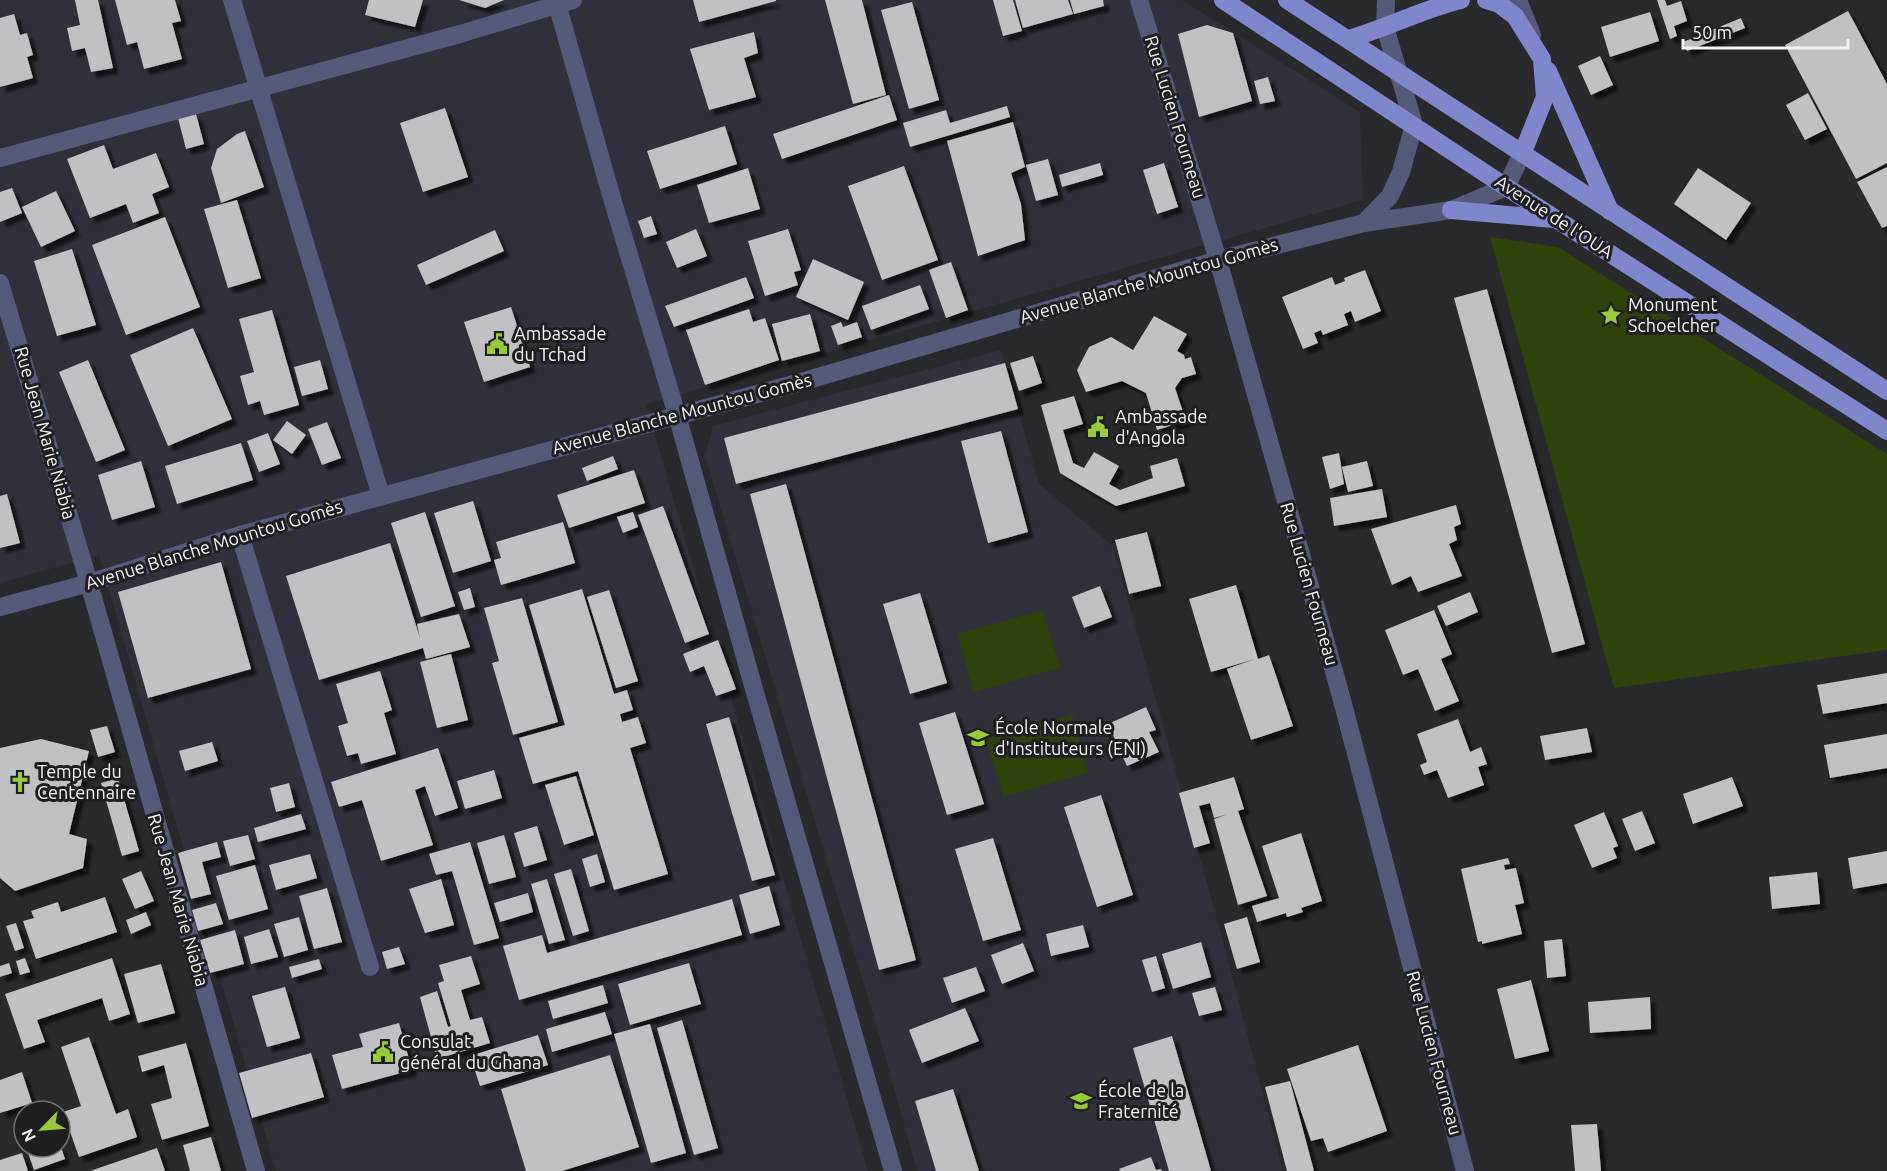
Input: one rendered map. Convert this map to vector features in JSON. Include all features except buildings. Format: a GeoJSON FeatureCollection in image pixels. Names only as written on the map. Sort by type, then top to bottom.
{"type":"FeatureCollection","features":[{"type":"Feature","properties":{"kind":"main road","name":"Avenue de l'OUA"},"geometry":{"type":"LineString","coordinates":[[1223,0],[1506,187],[1887,431]]}},
{"type":"Feature","properties":{"kind":"main road","name":"Avenue de l'OUA"},"geometry":{"type":"LineString","coordinates":[[1287,0],[1887,391]]}},
{"type":"Feature","properties":{"kind":"main road"},"geometry":{"type":"LineString","coordinates":[[1349,39],[1445,3],[1461,0]]}},
{"type":"Feature","properties":{"kind":"main road"},"geometry":{"type":"LineString","coordinates":[[1486,0],[1498,4],[1515,16],[1542,59],[1611,212]]}},
{"type":"Feature","properties":{"kind":"main road"},"geometry":{"type":"LineString","coordinates":[[1523,152],[1545,98],[1542,59]]}},
{"type":"Feature","properties":{"kind":"main road"},"geometry":{"type":"LineString","coordinates":[[1451,210],[1556,219]]}},
{"type":"Feature","properties":{"kind":"street"},"geometry":{"type":"LineString","coordinates":[[232,0],[381,496]]}},
{"type":"Feature","properties":{"kind":"street","name":"Rue Lucien Fourneau"},"geometry":{"type":"LineString","coordinates":[[1139,0],[1218,260],[1342,700],[1465,1171]]}},
{"type":"Feature","properties":{"kind":"street"},"geometry":{"type":"LineString","coordinates":[[1364,223],[1390,196],[1407,153],[1414,125],[1385,27],[1386,0]]}},
{"type":"Feature","properties":{"kind":"street"},"geometry":{"type":"LineString","coordinates":[[1518,0],[1542,59]]}},
{"type":"Feature","properties":{"kind":"street"},"geometry":{"type":"LineString","coordinates":[[0,158],[460,34],[562,2],[608,184],[677,415],[893,1171]]}},
{"type":"Feature","properties":{"kind":"street"},"geometry":{"type":"LineString","coordinates":[[1506,187],[1523,152]]}},
{"type":"Feature","properties":{"kind":"street","name":"Avenue Blanche Mountou Gomès"},"geometry":{"type":"LineString","coordinates":[[0,607],[89,583],[240,535],[801,382],[1218,260],[1364,223],[1451,210],[1506,187]]}},
{"type":"Feature","properties":{"kind":"street","name":"Rue Jean Marie Niabia"},"geometry":{"type":"LineString","coordinates":[[0,283],[89,583],[256,1171]]}},
{"type":"Feature","properties":{"kind":"street"},"geometry":{"type":"LineString","coordinates":[[240,535],[370,967]]}},
{"type":"Feature","properties":{"kind":"shaded area"},"geometry":{"type":"Polygon","coordinates":[[[0,0],[1182,0],[1360,112],[1363,200],[646,404],[868,1171],[276,1171],[99,555],[0,583],[0,0]]]}},
{"type":"Feature","properties":{"kind":"shaded area","name":"École Normale d'Instituteurs (ENI)"},"geometry":{"type":"Polygon","coordinates":[[[1001,350],[1039,484],[1113,546],[1220,930],[1283,1171],[917,1171],[878,1031],[705,456],[713,426],[1001,350]]]}},
{"type":"Feature","properties":{"kind":"green space"},"geometry":{"type":"Polygon","coordinates":[[[1490,237],[1558,247],[1887,454],[1887,650],[1614,688],[1490,237]]]}},
{"type":"Feature","properties":{"kind":"green space"},"geometry":{"type":"Polygon","coordinates":[[[1043,610],[1060,668],[974,692],[957,634],[1043,610]]]}},
{"type":"Feature","properties":{"kind":"green space"},"geometry":{"type":"Polygon","coordinates":[[[1072,714],[1089,773],[1003,797],[986,739],[1072,714]]]}},
{"type":"Feature","properties":{"kind":"place","name":"Monument Schoelcher"},"geometry":{"type":"Point","coordinates":[1611,315]}},
{"type":"Feature","properties":{"kind":"place","name":"Ambassade du Tchad"},"geometry":{"type":"Point","coordinates":[497,344]}},
{"type":"Feature","properties":{"kind":"place","name":"Ambassade d'Angola"},"geometry":{"type":"Point","coordinates":[1098,427]}},
{"type":"Feature","properties":{"kind":"place","name":"École Normale d'Instituteurs (ENI)"},"geometry":{"type":"Point","coordinates":[978,738]}},
{"type":"Feature","properties":{"kind":"place","name":"Temple du Centennaire"},"geometry":{"type":"Point","coordinates":[20,782]}},
{"type":"Feature","properties":{"kind":"place","name":"Consulat général du Ghana"},"geometry":{"type":"Point","coordinates":[383,1052]}},
{"type":"Feature","properties":{"kind":"place","name":"École de la Fraternité"},"geometry":{"type":"Point","coordinates":[1081,1101]}}]}
